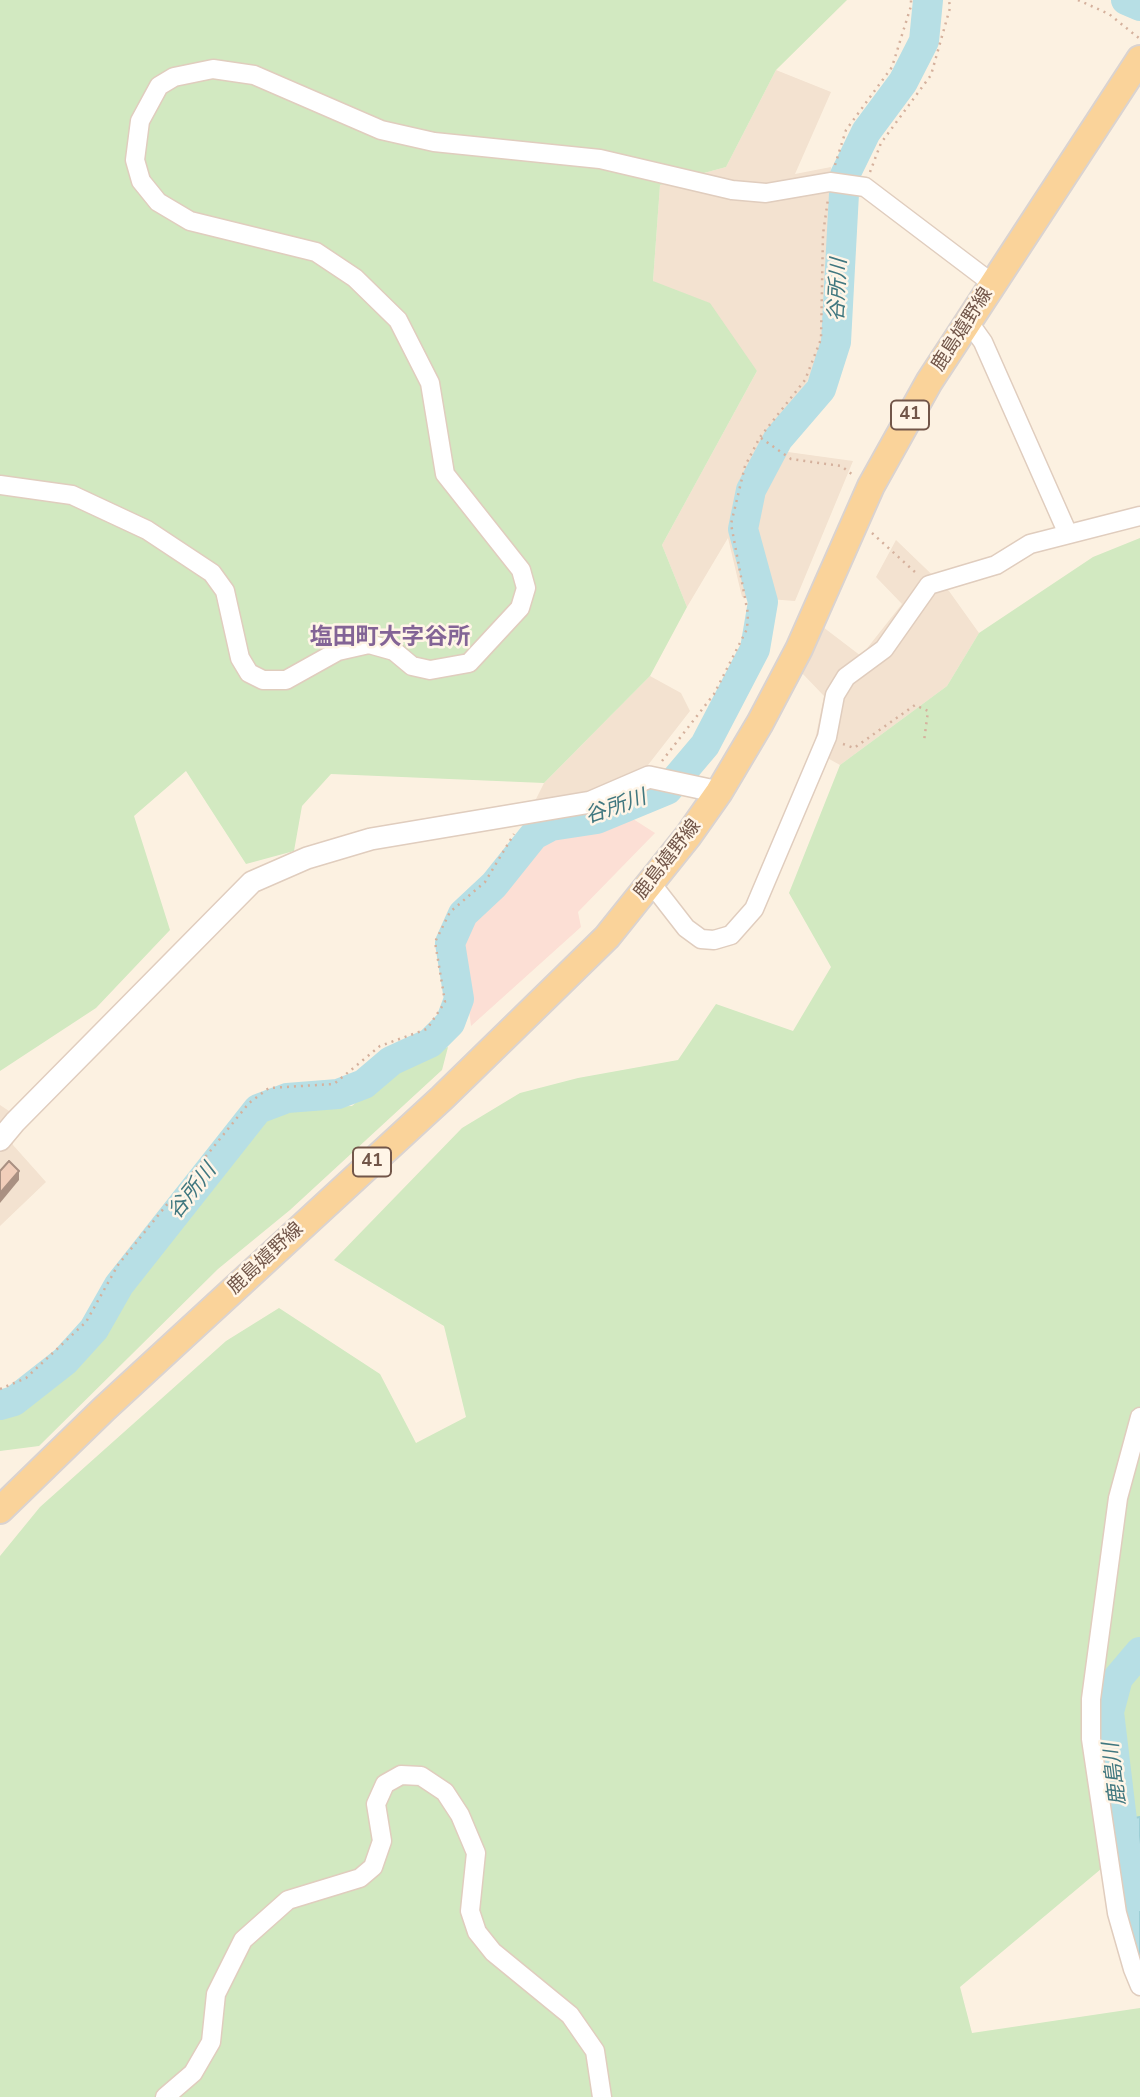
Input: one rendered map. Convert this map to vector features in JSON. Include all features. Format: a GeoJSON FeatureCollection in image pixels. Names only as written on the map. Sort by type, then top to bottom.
{"type":"FeatureCollection","features":[{"type":"Feature","properties":{"kind":"main road","name":"鹿島嬉野線"},"geometry":{"type":"LineString","coordinates":[[0,1510],[104,1409],[491,1051],[607,937],[651,883],[719,792],[760,723],[799,649],[870,486],[929,382],[1140,59]]}},
{"type":"Feature","properties":{"kind":"street"},"geometry":{"type":"LineString","coordinates":[[0,485],[72,495],[147,530],[212,573],[225,591],[240,658],[249,673],[263,680],[286,680],[338,651],[369,645],[394,651],[412,666],[430,670],[469,663],[520,608],[526,589],[521,570],[445,474],[430,383],[398,320],[355,278],[316,252],[190,221],[158,202],[141,181],[135,160],[140,121],[159,86],[174,77],[213,69],[254,75],[381,130],[434,142],[600,159],[732,190],[766,193],[830,182],[865,187],[993,284]]}},
{"type":"Feature","properties":{"kind":"street"},"geometry":{"type":"LineString","coordinates":[[968,321],[983,342],[1068,534]]}},
{"type":"Feature","properties":{"kind":"street"},"geometry":{"type":"LineString","coordinates":[[651,883],[686,928],[701,939],[714,940],[732,935],[754,909],[827,737],[835,695],[846,677],[884,649],[929,585],[996,565],[1030,544],[1140,516]]}},
{"type":"Feature","properties":{"kind":"street"},"geometry":{"type":"LineString","coordinates":[[0,1140],[252,882],[307,858],[371,839],[591,802],[649,776],[719,792]]}},
{"type":"Feature","properties":{"kind":"street"},"geometry":{"type":"LineString","coordinates":[[1140,1417],[1118,1498],[1091,1699],[1091,1739],[1117,1913],[1140,1986]]}},
{"type":"Feature","properties":{"kind":"street"},"geometry":{"type":"LineString","coordinates":[[164,2097],[193,2073],[211,2042],[216,1994],[243,1940],[288,1900],[360,1878],[373,1867],[382,1841],[376,1804],[385,1784],[401,1775],[421,1776],[445,1793],[460,1815],[476,1853],[470,1911],[477,1932],[493,1952],[570,2015],[595,2051],[602,2097]]}},
{"type":"Feature","properties":{"kind":"path"},"geometry":{"type":"LineString","coordinates":[[649,776],[679,742],[714,694],[747,629],[748,614],[732,524],[745,466],[760,438],[805,380],[821,339],[823,234],[830,182],[846,130],[892,67],[911,0]]}},
{"type":"Feature","properties":{"kind":"path"},"geometry":{"type":"LineString","coordinates":[[865,187],[881,143],[931,75],[950,8],[949,0]]}},
{"type":"Feature","properties":{"kind":"path"},"geometry":{"type":"LineString","coordinates":[[1078,0],[1109,14],[1140,39]]}},
{"type":"Feature","properties":{"kind":"path"},"geometry":{"type":"LineString","coordinates":[[760,438],[791,459],[841,466],[870,486]]}},
{"type":"Feature","properties":{"kind":"path"},"geometry":{"type":"LineString","coordinates":[[856,518],[929,585]]}},
{"type":"Feature","properties":{"kind":"path"},"geometry":{"type":"LineString","coordinates":[[827,737],[854,748],[915,705],[928,711],[924,741]]}},
{"type":"Feature","properties":{"kind":"path"},"geometry":{"type":"LineString","coordinates":[[0,1389],[26,1378],[86,1322],[118,1265],[248,1103],[269,1088],[334,1084],[380,1046],[427,1029],[445,1002],[435,942],[450,912],[485,882],[526,813]]}},
{"type":"Feature","properties":{"kind":"shaded area"},"geometry":{"type":"Polygon","coordinates":[[[776,70],[831,92],[795,174],[831,167],[826,344],[805,386],[759,448],[853,461],[795,601],[742,597],[728,538],[687,607],[662,545],[757,371],[653,281],[660,185],[726,167],[776,70]]]}},
{"type":"Feature","properties":{"kind":"shaded area"},"geometry":{"type":"Polygon","coordinates":[[[896,540],[949,591],[979,633],[947,686],[840,765],[813,750],[824,696],[801,672],[823,627],[861,656],[902,604],[876,577],[896,540]]]}},
{"type":"Feature","properties":{"kind":"shaded area"},"geometry":{"type":"Polygon","coordinates":[[[650,676],[681,693],[690,711],[641,774],[589,798],[534,803],[544,783],[650,676]]]}},
{"type":"Feature","properties":{"kind":"shaded area"},"geometry":{"type":"Polygon","coordinates":[[[630,817],[655,833],[578,912],[581,927],[471,1026],[461,947],[470,919],[506,889],[543,835],[630,817]]]}},
{"type":"Feature","properties":{"kind":"shaded area"},"geometry":{"type":"Polygon","coordinates":[[[0,1105],[9,1111],[13,1145],[46,1182],[0,1226],[0,1105]]]}},
{"type":"Feature","properties":{"kind":"green space"},"geometry":{"type":"Polygon","coordinates":[[[0,0],[847,0],[776,70],[726,167],[660,185],[653,281],[710,303],[757,371],[662,545],[687,607],[650,676],[544,783],[331,774],[302,806],[294,851],[246,864],[186,771],[134,816],[170,930],[96,1008],[0,1071],[0,0]]]}},
{"type":"Feature","properties":{"kind":"green space"},"geometry":{"type":"Polygon","coordinates":[[[1140,538],[1140,1817],[1128,1819],[1134,1890],[1120,1891],[1101,1869],[960,1987],[972,2033],[1140,2008],[1140,2097],[0,2097],[0,1556],[40,1507],[226,1341],[279,1308],[380,1374],[416,1443],[466,1417],[444,1326],[334,1260],[462,1128],[520,1093],[578,1078],[678,1060],[716,1004],[793,1031],[831,967],[789,893],[840,765],[947,686],[979,633],[1093,557],[1140,538]]]}},
{"type":"Feature","properties":{"kind":"green space"},"geometry":{"type":"Polygon","coordinates":[[[448,1047],[442,1070],[290,1210],[218,1269],[39,1446],[0,1451],[0,1416],[27,1409],[108,1334],[140,1269],[262,1121],[290,1108],[352,1106],[397,1066],[448,1047]]]}},
{"type":"Feature","properties":{"kind":"water"},"geometry":{"type":"Polygon","coordinates":[[[1140,1817],[1140,1960],[1132,1940],[1120,1891],[1133,1889],[1128,1819],[1140,1817]]]}},
{"type":"Feature","properties":{"kind":"building"},"geometry":{"type":"Polygon","coordinates":[[[9,1161],[19,1171],[0,1193],[0,1171],[9,1161]]]}},
{"type":"Feature","properties":{"kind":"waterway","name":"谷所川"},"geometry":{"type":"LineString","coordinates":[[0,1405],[14,1401],[65,1361],[94,1329],[119,1285],[258,1109],[287,1098],[338,1094],[364,1084],[391,1061],[430,1043],[450,1023],[459,999],[450,943],[463,914],[494,885],[534,835],[551,826],[597,819],[667,790],[705,745],[755,649],[763,602],[743,529],[751,490],[778,439],[821,389],[836,342],[845,175],[866,132],[903,82],[924,41],[928,0]]}},
{"type":"Feature","properties":{"kind":"waterway","name":"鹿島川"},"geometry":{"type":"LineString","coordinates":[[1126,0],[1140,6]]}},
{"type":"Feature","properties":{"kind":"waterway","name":"鹿島川"},"geometry":{"type":"LineString","coordinates":[[1140,1652],[1118,1678],[1109,1712],[1131,1895],[1140,1896]]}},
{"type":"Feature","properties":{"kind":"district","name":"塩田町大字谷所"},"geometry":{"type":"Point","coordinates":[390,638]}}]}
